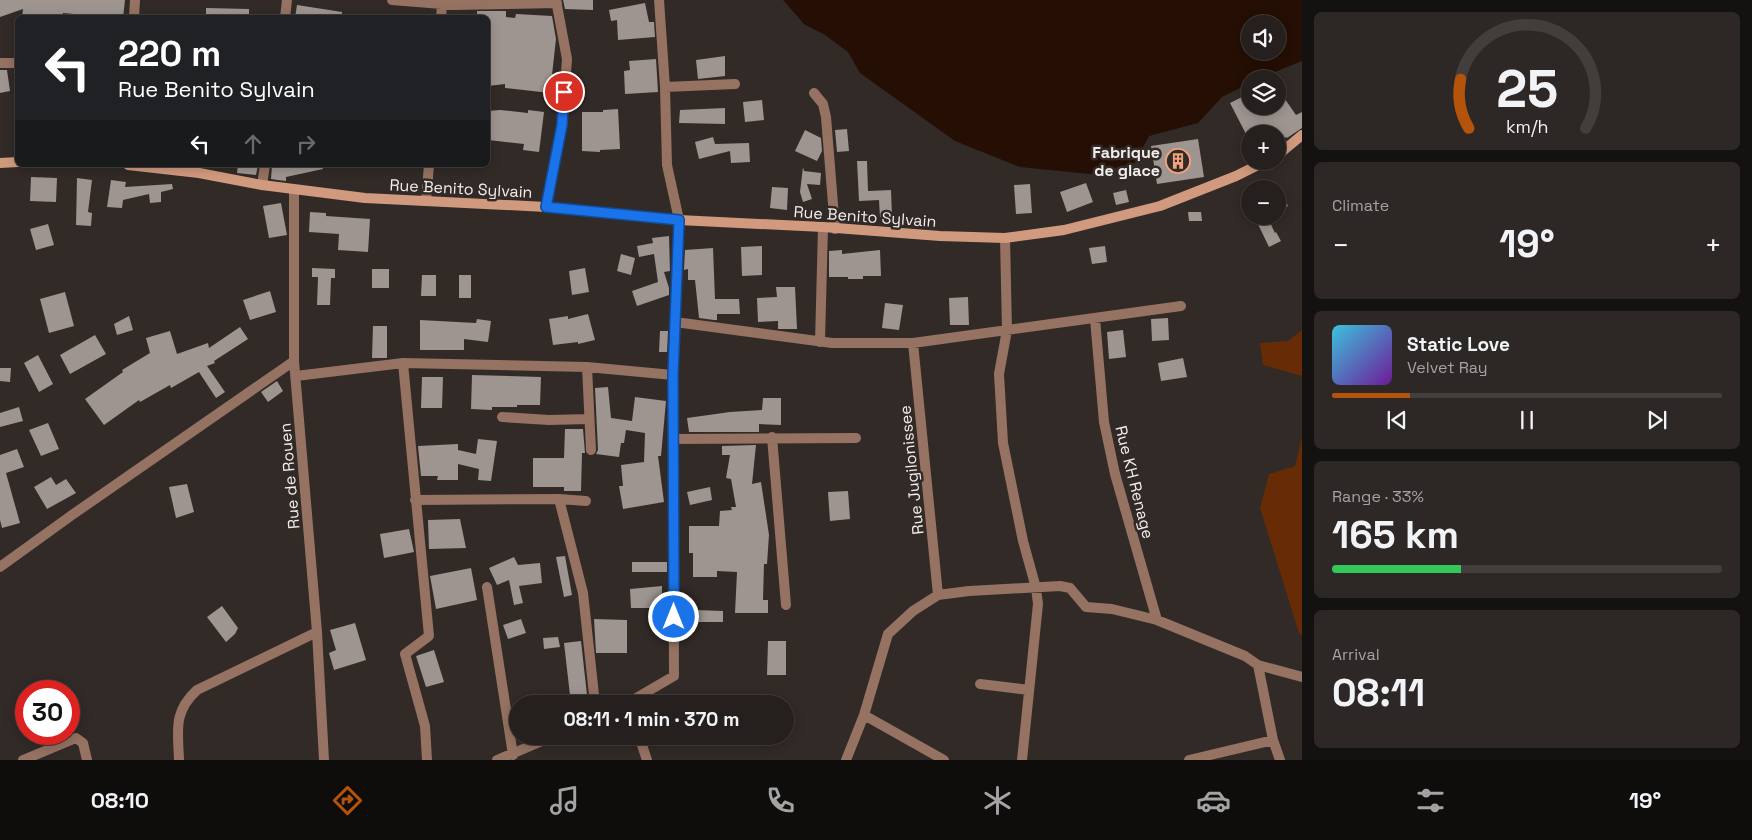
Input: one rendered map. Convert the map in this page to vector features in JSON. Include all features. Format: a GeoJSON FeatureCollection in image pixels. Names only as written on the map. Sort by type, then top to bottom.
{"type":"FeatureCollection","features":[{"type":"Feature","properties":{"kind":"main road"},"geometry":{"type":"LineString","coordinates":[[1286,149],[1302,136]]}},
{"type":"Feature","properties":{"kind":"main road"},"geometry":{"type":"LineString","coordinates":[[0,163],[15,162]]}},
{"type":"Feature","properties":{"kind":"main road","name":"Rue Benito Sylvain"},"geometry":{"type":"LineString","coordinates":[[161,167],[194,169],[262,185],[365,198],[546,207],[679,220],[823,227],[940,236],[1005,238],[1064,230],[1160,206],[1248,170]]}},
{"type":"Feature","properties":{"kind":"street"},"geometry":{"type":"LineString","coordinates":[[134,15],[135,0]]}},
{"type":"Feature","properties":{"kind":"street"},"geometry":{"type":"LineString","coordinates":[[285,15],[287,0]]}},
{"type":"Feature","properties":{"kind":"street"},"geometry":{"type":"LineString","coordinates":[[392,0],[442,4],[557,2],[567,59],[562,125],[546,207]]}},
{"type":"Feature","properties":{"kind":"street"},"geometry":{"type":"LineString","coordinates":[[641,695],[674,676],[673,375],[679,220],[667,165],[665,87],[659,0]]}},
{"type":"Feature","properties":{"kind":"street"},"geometry":{"type":"LineString","coordinates":[[441,15],[442,4]]}},
{"type":"Feature","properties":{"kind":"street"},"geometry":{"type":"LineString","coordinates":[[0,63],[15,62]]}},
{"type":"Feature","properties":{"kind":"street"},"geometry":{"type":"LineString","coordinates":[[665,87],[735,84]]}},
{"type":"Feature","properties":{"kind":"street"},"geometry":{"type":"LineString","coordinates":[[814,93],[823,104],[826,118],[835,229]]}},
{"type":"Feature","properties":{"kind":"street"},"geometry":{"type":"LineString","coordinates":[[262,185],[265,167]]}},
{"type":"Feature","properties":{"kind":"street"},"geometry":{"type":"LineString","coordinates":[[426,201],[429,167]]}},
{"type":"Feature","properties":{"kind":"street","name":"Rue de Rouen"},"geometry":{"type":"LineString","coordinates":[[294,190],[294,361],[317,632],[324,760]]}},
{"type":"Feature","properties":{"kind":"street"},"geometry":{"type":"LineString","coordinates":[[820,342],[823,227]]}},
{"type":"Feature","properties":{"kind":"street"},"geometry":{"type":"LineString","coordinates":[[1005,238],[1006,330],[999,374],[1003,443],[1038,604],[1022,760]]}},
{"type":"Feature","properties":{"kind":"street"},"geometry":{"type":"LineString","coordinates":[[676,322],[820,342],[913,343],[1181,306]]}},
{"type":"Feature","properties":{"kind":"street","name":"Rue KH Renage"},"geometry":{"type":"LineString","coordinates":[[1095,319],[1104,422],[1114,474],[1157,620]]}},
{"type":"Feature","properties":{"kind":"street","name":"Rue Jugilonissee"},"geometry":{"type":"LineString","coordinates":[[913,343],[938,595]]}},
{"type":"Feature","properties":{"kind":"street"},"geometry":{"type":"LineString","coordinates":[[0,567],[80,509],[294,361]]}},
{"type":"Feature","properties":{"kind":"street"},"geometry":{"type":"LineString","coordinates":[[296,376],[403,362],[587,367],[673,375]]}},
{"type":"Feature","properties":{"kind":"street"},"geometry":{"type":"LineString","coordinates":[[403,362],[429,636],[405,654],[425,726],[427,760]]}},
{"type":"Feature","properties":{"kind":"street"},"geometry":{"type":"LineString","coordinates":[[587,367],[591,450]]}},
{"type":"Feature","properties":{"kind":"street"},"geometry":{"type":"LineString","coordinates":[[502,417],[589,420]]}},
{"type":"Feature","properties":{"kind":"street"},"geometry":{"type":"LineString","coordinates":[[772,437],[786,605]]}},
{"type":"Feature","properties":{"kind":"street"},"geometry":{"type":"LineString","coordinates":[[674,439],[856,438]]}},
{"type":"Feature","properties":{"kind":"street"},"geometry":{"type":"LineString","coordinates":[[415,500],[559,499],[586,501]]}},
{"type":"Feature","properties":{"kind":"street"},"geometry":{"type":"LineString","coordinates":[[559,499],[583,593],[595,695]]}},
{"type":"Feature","properties":{"kind":"street"},"geometry":{"type":"LineString","coordinates":[[846,760],[864,715],[888,634],[913,611],[938,595],[969,591],[1060,586],[1070,588],[1086,607],[1112,610],[1157,620],[1245,656],[1258,665],[1302,677]]}},
{"type":"Feature","properties":{"kind":"street"},"geometry":{"type":"LineString","coordinates":[[487,587],[513,755]]}},
{"type":"Feature","properties":{"kind":"street"},"geometry":{"type":"LineString","coordinates":[[179,760],[178,726],[181,711],[184,704],[197,690],[317,632]]}},
{"type":"Feature","properties":{"kind":"street"},"geometry":{"type":"LineString","coordinates":[[1258,665],[1273,740],[1280,760]]}},
{"type":"Feature","properties":{"kind":"street"},"geometry":{"type":"LineString","coordinates":[[980,684],[1029,690]]}},
{"type":"Feature","properties":{"kind":"street"},"geometry":{"type":"LineString","coordinates":[[864,715],[944,760]]}},
{"type":"Feature","properties":{"kind":"street"},"geometry":{"type":"LineString","coordinates":[[23,760],[76,738],[83,743],[86,760]]}},
{"type":"Feature","properties":{"kind":"street"},"geometry":{"type":"LineString","coordinates":[[1189,760],[1273,740]]}},
{"type":"Feature","properties":{"kind":"street"},"geometry":{"type":"LineString","coordinates":[[497,760],[535,745]]}},
{"type":"Feature","properties":{"kind":"street"},"geometry":{"type":"LineString","coordinates":[[642,745],[647,760]]}},
{"type":"Feature","properties":{"kind":"shaded area"},"geometry":{"type":"Polygon","coordinates":[[[783,0],[1302,0],[1302,61],[1280,70],[1241,70],[1241,88],[1222,97],[1198,123],[1149,136],[1135,163],[1090,174],[1020,167],[955,141],[860,73],[848,52],[825,35],[804,24],[783,0]]]}},
{"type":"Feature","properties":{"kind":"shaded area"},"geometry":{"type":"Polygon","coordinates":[[[1302,330],[1302,376],[1263,365],[1260,343],[1288,341],[1302,330]]]}},
{"type":"Feature","properties":{"kind":"shaded area"},"geometry":{"type":"Polygon","coordinates":[[[1302,437],[1302,635],[1299,633],[1260,508],[1269,474],[1295,466],[1302,437]]]}},
{"type":"Feature","properties":{"kind":"building"},"geometry":{"type":"Polygon","coordinates":[[[0,0],[125,0],[123,15],[63,13],[63,15],[22,15],[23,9],[0,17],[0,0]]]}},
{"type":"Feature","properties":{"kind":"building"},"geometry":{"type":"Polygon","coordinates":[[[563,0],[593,0],[593,10],[565,9],[563,0]]]}},
{"type":"Feature","properties":{"kind":"building"},"geometry":{"type":"Polygon","coordinates":[[[645,3],[649,22],[654,22],[655,37],[618,40],[617,20],[611,21],[609,10],[645,3]]]}},
{"type":"Feature","properties":{"kind":"building"},"geometry":{"type":"Polygon","coordinates":[[[297,5],[342,12],[342,15],[295,15],[297,5]]]}},
{"type":"Feature","properties":{"kind":"building"},"geometry":{"type":"Polygon","coordinates":[[[206,8],[249,9],[249,15],[206,15],[206,8]]]}},
{"type":"Feature","properties":{"kind":"building"},"geometry":{"type":"Polygon","coordinates":[[[477,11],[506,11],[506,17],[515,18],[516,14],[552,16],[556,39],[550,93],[505,88],[505,84],[490,86],[490,15],[477,15],[477,11]]]}},
{"type":"Feature","properties":{"kind":"building"},"geometry":{"type":"Polygon","coordinates":[[[725,56],[725,76],[698,79],[696,60],[725,56]]]}},
{"type":"Feature","properties":{"kind":"building"},"geometry":{"type":"Polygon","coordinates":[[[656,59],[658,92],[625,94],[624,71],[630,70],[629,61],[656,59]]]}},
{"type":"Feature","properties":{"kind":"building"},"geometry":{"type":"Polygon","coordinates":[[[0,70],[7,70],[10,91],[0,93],[0,70]]]}},
{"type":"Feature","properties":{"kind":"building"},"geometry":{"type":"Polygon","coordinates":[[[1241,98],[1241,115],[1286,115],[1286,101],[1296,115],[1302,112],[1302,128],[1287,138],[1286,125],[1241,125],[1230,103],[1241,98]]]}},
{"type":"Feature","properties":{"kind":"building"},"geometry":{"type":"Polygon","coordinates":[[[762,100],[764,120],[745,122],[743,102],[762,100]]]}},
{"type":"Feature","properties":{"kind":"building"},"geometry":{"type":"Polygon","coordinates":[[[725,108],[725,124],[679,123],[680,110],[725,108]]]}},
{"type":"Feature","properties":{"kind":"building"},"geometry":{"type":"Polygon","coordinates":[[[618,109],[620,149],[600,150],[600,152],[582,151],[582,112],[603,112],[603,110],[618,109]]]}},
{"type":"Feature","properties":{"kind":"building"},"geometry":{"type":"Polygon","coordinates":[[[528,110],[544,112],[539,152],[523,150],[524,144],[490,140],[490,111],[528,113],[528,110]]]}},
{"type":"Feature","properties":{"kind":"building"},"geometry":{"type":"Polygon","coordinates":[[[847,129],[849,151],[837,152],[835,130],[847,129]]]}},
{"type":"Feature","properties":{"kind":"building"},"geometry":{"type":"Polygon","coordinates":[[[805,130],[821,138],[822,151],[817,161],[795,151],[805,130]]]}},
{"type":"Feature","properties":{"kind":"building"},"geometry":{"type":"Polygon","coordinates":[[[713,137],[715,144],[749,143],[750,162],[731,163],[730,151],[699,159],[695,142],[713,137]]]}},
{"type":"Feature","properties":{"kind":"building","name":"Fabrique de glace"},"geometry":{"type":"Polygon","coordinates":[[[1198,139],[1204,177],[1157,184],[1151,146],[1198,139]]]}},
{"type":"Feature","properties":{"kind":"building"},"geometry":{"type":"Polygon","coordinates":[[[857,161],[867,161],[868,191],[891,190],[892,216],[880,217],[879,200],[859,201],[857,161]]]}},
{"type":"Feature","properties":{"kind":"building"},"geometry":{"type":"Polygon","coordinates":[[[238,167],[258,167],[256,175],[237,173],[238,167]]]}},
{"type":"Feature","properties":{"kind":"building"},"geometry":{"type":"Polygon","coordinates":[[[272,167],[322,167],[323,169],[286,177],[286,181],[271,179],[272,167]]]}},
{"type":"Feature","properties":{"kind":"building"},"geometry":{"type":"Polygon","coordinates":[[[803,167],[804,171],[821,173],[820,185],[807,184],[812,199],[803,202],[800,192],[803,167]]]}},
{"type":"Feature","properties":{"kind":"building"},"geometry":{"type":"Polygon","coordinates":[[[31,177],[57,178],[56,202],[30,201],[31,177]]]}},
{"type":"Feature","properties":{"kind":"building"},"geometry":{"type":"Polygon","coordinates":[[[77,178],[92,180],[88,212],[92,213],[91,226],[76,225],[77,178]]]}},
{"type":"Feature","properties":{"kind":"building"},"geometry":{"type":"Polygon","coordinates":[[[111,180],[126,182],[125,187],[172,184],[173,189],[161,192],[161,202],[150,203],[149,194],[123,200],[122,208],[107,207],[111,180]]]}},
{"type":"Feature","properties":{"kind":"building"},"geometry":{"type":"Polygon","coordinates":[[[1086,183],[1093,202],[1067,212],[1060,192],[1086,183]]]}},
{"type":"Feature","properties":{"kind":"building"},"geometry":{"type":"Polygon","coordinates":[[[1030,184],[1032,213],[1016,214],[1014,185],[1030,184]]]}},
{"type":"Feature","properties":{"kind":"building"},"geometry":{"type":"Polygon","coordinates":[[[772,187],[788,188],[787,210],[770,208],[772,187]]]}},
{"type":"Feature","properties":{"kind":"building"},"geometry":{"type":"Polygon","coordinates":[[[1126,190],[1129,202],[1116,205],[1113,193],[1126,190]]]}},
{"type":"Feature","properties":{"kind":"building"},"geometry":{"type":"Polygon","coordinates":[[[281,203],[287,235],[269,238],[263,206],[281,203]]]}},
{"type":"Feature","properties":{"kind":"building"},"geometry":{"type":"Polygon","coordinates":[[[310,212],[326,213],[326,216],[370,219],[368,252],[338,250],[339,234],[309,232],[310,212]]]}},
{"type":"Feature","properties":{"kind":"building"},"geometry":{"type":"Polygon","coordinates":[[[1188,212],[1201,212],[1202,221],[1189,221],[1188,212]]]}},
{"type":"Feature","properties":{"kind":"building"},"geometry":{"type":"Polygon","coordinates":[[[48,224],[54,245],[36,250],[30,229],[48,224]]]}},
{"type":"Feature","properties":{"kind":"building"},"geometry":{"type":"Polygon","coordinates":[[[1258,225],[1271,225],[1281,241],[1269,247],[1258,225]]]}},
{"type":"Feature","properties":{"kind":"building"},"geometry":{"type":"Polygon","coordinates":[[[669,236],[670,271],[664,272],[669,295],[637,306],[632,291],[658,282],[654,254],[639,257],[637,246],[653,243],[652,238],[669,236]]]}},
{"type":"Feature","properties":{"kind":"building"},"geometry":{"type":"Polygon","coordinates":[[[762,246],[762,275],[742,276],[741,247],[762,246]]]}},
{"type":"Feature","properties":{"kind":"building"},"geometry":{"type":"Polygon","coordinates":[[[1105,246],[1107,262],[1092,264],[1089,248],[1105,246]]]}},
{"type":"Feature","properties":{"kind":"building"},"geometry":{"type":"Polygon","coordinates":[[[713,248],[715,299],[739,299],[740,314],[717,314],[717,320],[699,318],[695,280],[688,280],[688,269],[684,270],[685,250],[713,248]]]}},
{"type":"Feature","properties":{"kind":"building"},"geometry":{"type":"Polygon","coordinates":[[[842,250],[842,254],[880,250],[881,276],[863,276],[863,279],[829,277],[829,251],[842,250]]]}},
{"type":"Feature","properties":{"kind":"building"},"geometry":{"type":"Polygon","coordinates":[[[621,254],[635,258],[631,275],[617,271],[621,254]]]}},
{"type":"Feature","properties":{"kind":"building"},"geometry":{"type":"Polygon","coordinates":[[[312,268],[335,269],[335,278],[331,278],[330,305],[317,305],[318,277],[312,277],[312,268]]]}},
{"type":"Feature","properties":{"kind":"building"},"geometry":{"type":"Polygon","coordinates":[[[585,268],[589,292],[572,295],[569,271],[585,268]]]}},
{"type":"Feature","properties":{"kind":"building"},"geometry":{"type":"Polygon","coordinates":[[[372,269],[389,269],[389,288],[372,288],[372,269]]]}},
{"type":"Feature","properties":{"kind":"building"},"geometry":{"type":"Polygon","coordinates":[[[422,275],[436,275],[436,296],[421,296],[422,275]]]}},
{"type":"Feature","properties":{"kind":"building"},"geometry":{"type":"Polygon","coordinates":[[[459,275],[471,275],[471,298],[459,298],[459,275]]]}},
{"type":"Feature","properties":{"kind":"building"},"geometry":{"type":"Polygon","coordinates":[[[776,287],[795,287],[797,329],[778,329],[778,321],[758,322],[757,298],[777,297],[776,287]]]}},
{"type":"Feature","properties":{"kind":"building"},"geometry":{"type":"Polygon","coordinates":[[[270,291],[276,312],[250,320],[243,300],[270,291]]]}},
{"type":"Feature","properties":{"kind":"building"},"geometry":{"type":"Polygon","coordinates":[[[65,292],[74,326],[49,333],[40,299],[65,292]]]}},
{"type":"Feature","properties":{"kind":"building"},"geometry":{"type":"Polygon","coordinates":[[[968,297],[969,325],[950,325],[949,298],[968,297]]]}},
{"type":"Feature","properties":{"kind":"building"},"geometry":{"type":"Polygon","coordinates":[[[885,303],[903,305],[899,330],[882,328],[885,303]]]}},
{"type":"Feature","properties":{"kind":"building"},"geometry":{"type":"Polygon","coordinates":[[[588,314],[595,340],[578,344],[578,342],[553,345],[549,319],[568,316],[568,319],[588,314]]]}},
{"type":"Feature","properties":{"kind":"building"},"geometry":{"type":"Polygon","coordinates":[[[129,316],[133,330],[117,335],[114,324],[129,316]]]}},
{"type":"Feature","properties":{"kind":"building"},"geometry":{"type":"Polygon","coordinates":[[[1168,318],[1169,340],[1152,341],[1151,319],[1168,318]]]}},
{"type":"Feature","properties":{"kind":"building"},"geometry":{"type":"Polygon","coordinates":[[[477,319],[491,321],[488,342],[464,339],[464,350],[420,350],[420,320],[476,323],[477,319]]]}},
{"type":"Feature","properties":{"kind":"building"},"geometry":{"type":"Polygon","coordinates":[[[373,326],[387,326],[387,358],[372,358],[373,326]]]}},
{"type":"Feature","properties":{"kind":"building"},"geometry":{"type":"Polygon","coordinates":[[[240,327],[248,339],[214,361],[215,363],[207,366],[225,392],[216,398],[199,372],[171,388],[170,385],[140,402],[139,400],[104,425],[85,399],[123,372],[122,370],[150,353],[146,338],[170,331],[177,354],[208,343],[209,348],[240,327]]]}},
{"type":"Feature","properties":{"kind":"building"},"geometry":{"type":"Polygon","coordinates":[[[1123,330],[1126,357],[1109,359],[1107,332],[1123,330]]]}},
{"type":"Feature","properties":{"kind":"building"},"geometry":{"type":"Polygon","coordinates":[[[660,331],[668,331],[667,352],[659,352],[660,331]]]}},
{"type":"Feature","properties":{"kind":"building"},"geometry":{"type":"Polygon","coordinates":[[[95,335],[106,354],[70,374],[60,355],[95,335]]]}},
{"type":"Feature","properties":{"kind":"building"},"geometry":{"type":"Polygon","coordinates":[[[38,355],[53,384],[39,392],[24,363],[38,355]]]}},
{"type":"Feature","properties":{"kind":"building"},"geometry":{"type":"Polygon","coordinates":[[[1183,358],[1187,377],[1161,381],[1158,363],[1183,358]]]}},
{"type":"Feature","properties":{"kind":"building"},"geometry":{"type":"Polygon","coordinates":[[[0,368],[11,368],[10,382],[0,381],[0,368]]]}},
{"type":"Feature","properties":{"kind":"building"},"geometry":{"type":"Polygon","coordinates":[[[472,375],[541,377],[540,405],[492,407],[492,410],[471,409],[472,375]]]}},
{"type":"Feature","properties":{"kind":"building"},"geometry":{"type":"Polygon","coordinates":[[[422,377],[443,377],[442,408],[421,408],[422,377]]]}},
{"type":"Feature","properties":{"kind":"building"},"geometry":{"type":"Polygon","coordinates":[[[277,381],[283,391],[268,402],[261,392],[277,381]]]}},
{"type":"Feature","properties":{"kind":"building"},"geometry":{"type":"Polygon","coordinates":[[[608,387],[611,418],[632,421],[635,397],[666,401],[661,456],[658,456],[664,502],[623,509],[619,486],[623,486],[621,465],[644,462],[645,433],[626,430],[624,443],[621,443],[619,457],[596,454],[598,450],[595,388],[608,387]]]}},
{"type":"Feature","properties":{"kind":"building"},"geometry":{"type":"Polygon","coordinates":[[[763,398],[781,398],[781,425],[759,424],[759,432],[689,432],[687,418],[762,410],[763,398]]]}},
{"type":"Feature","properties":{"kind":"building"},"geometry":{"type":"Polygon","coordinates":[[[19,407],[23,421],[0,427],[0,413],[19,407]]]}},
{"type":"Feature","properties":{"kind":"building"},"geometry":{"type":"Polygon","coordinates":[[[48,423],[59,449],[41,456],[29,430],[48,423]]]}},
{"type":"Feature","properties":{"kind":"building"},"geometry":{"type":"Polygon","coordinates":[[[565,429],[583,429],[585,453],[582,453],[581,491],[564,491],[564,487],[533,487],[533,458],[564,458],[565,429]]]}},
{"type":"Feature","properties":{"kind":"building"},"geometry":{"type":"Polygon","coordinates":[[[478,439],[497,441],[491,481],[478,480],[479,469],[458,464],[458,480],[437,480],[438,476],[421,476],[418,446],[458,444],[458,450],[476,454],[478,439]]]}},
{"type":"Feature","properties":{"kind":"building"},"geometry":{"type":"Polygon","coordinates":[[[756,445],[752,484],[761,482],[769,535],[767,564],[764,564],[763,600],[768,600],[768,613],[735,613],[737,572],[717,571],[717,577],[693,577],[693,553],[689,553],[689,526],[719,526],[720,511],[732,510],[731,507],[736,507],[731,479],[726,478],[730,455],[722,455],[722,446],[756,445]]]}},
{"type":"Feature","properties":{"kind":"building"},"geometry":{"type":"Polygon","coordinates":[[[17,449],[24,467],[6,473],[20,523],[2,528],[0,520],[0,455],[17,449]]]}},
{"type":"Feature","properties":{"kind":"building"},"geometry":{"type":"Polygon","coordinates":[[[51,477],[56,485],[66,479],[76,493],[47,509],[34,487],[51,477]]]}},
{"type":"Feature","properties":{"kind":"building"},"geometry":{"type":"Polygon","coordinates":[[[187,484],[194,512],[176,518],[169,487],[187,484]]]}},
{"type":"Feature","properties":{"kind":"building"},"geometry":{"type":"Polygon","coordinates":[[[710,487],[712,500],[690,505],[687,492],[710,487]]]}},
{"type":"Feature","properties":{"kind":"building"},"geometry":{"type":"Polygon","coordinates":[[[848,491],[850,519],[830,521],[828,492],[848,491]]]}},
{"type":"Feature","properties":{"kind":"building"},"geometry":{"type":"Polygon","coordinates":[[[460,519],[466,548],[429,549],[428,520],[460,519]]]}},
{"type":"Feature","properties":{"kind":"building"},"geometry":{"type":"Polygon","coordinates":[[[409,529],[414,552],[384,558],[380,534],[409,529]]]}},
{"type":"Feature","properties":{"kind":"building"},"geometry":{"type":"Polygon","coordinates":[[[565,556],[572,595],[564,597],[556,557],[565,556]]]}},
{"type":"Feature","properties":{"kind":"building"},"geometry":{"type":"Polygon","coordinates":[[[514,557],[518,565],[540,563],[542,583],[519,586],[523,603],[514,605],[509,580],[497,585],[489,568],[514,557]]]}},
{"type":"Feature","properties":{"kind":"building"},"geometry":{"type":"Polygon","coordinates":[[[632,562],[667,562],[667,572],[632,572],[632,562]]]}},
{"type":"Feature","properties":{"kind":"building"},"geometry":{"type":"Polygon","coordinates":[[[471,568],[477,600],[436,609],[430,576],[471,568]]]}},
{"type":"Feature","properties":{"kind":"building"},"geometry":{"type":"Polygon","coordinates":[[[662,586],[662,608],[631,608],[630,589],[662,586]]]}},
{"type":"Feature","properties":{"kind":"building"},"geometry":{"type":"Polygon","coordinates":[[[222,606],[238,628],[235,634],[226,642],[207,617],[222,606]]]}},
{"type":"Feature","properties":{"kind":"building"},"geometry":{"type":"Polygon","coordinates":[[[695,610],[723,611],[723,622],[695,622],[695,610]]]}},
{"type":"Feature","properties":{"kind":"building"},"geometry":{"type":"Polygon","coordinates":[[[521,619],[526,633],[508,639],[503,625],[521,619]]]}},
{"type":"Feature","properties":{"kind":"building"},"geometry":{"type":"Polygon","coordinates":[[[594,619],[627,620],[627,653],[596,653],[594,619]]]}},
{"type":"Feature","properties":{"kind":"building"},"geometry":{"type":"Polygon","coordinates":[[[355,623],[366,660],[334,670],[329,653],[336,650],[330,630],[355,623]]]}},
{"type":"Feature","properties":{"kind":"building"},"geometry":{"type":"Polygon","coordinates":[[[558,637],[560,647],[544,649],[543,638],[558,637]]]}},
{"type":"Feature","properties":{"kind":"building"},"geometry":{"type":"Polygon","coordinates":[[[581,641],[587,695],[570,695],[564,643],[581,641]]]}},
{"type":"Feature","properties":{"kind":"building"},"geometry":{"type":"Polygon","coordinates":[[[768,641],[786,641],[786,675],[767,675],[768,641]]]}},
{"type":"Feature","properties":{"kind":"building"},"geometry":{"type":"Polygon","coordinates":[[[434,650],[444,682],[426,687],[416,656],[434,650]]]}},
{"type":"Feature","properties":{"kind":"place","name":"Fabrique de glace"},"geometry":{"type":"Point","coordinates":[1178,161]}},
{"type":"Feature","properties":{"kind":"route"},"geometry":{"type":"LineString","coordinates":[[564,92],[562,125],[546,207],[679,220],[673,375],[674,617]]}}]}
